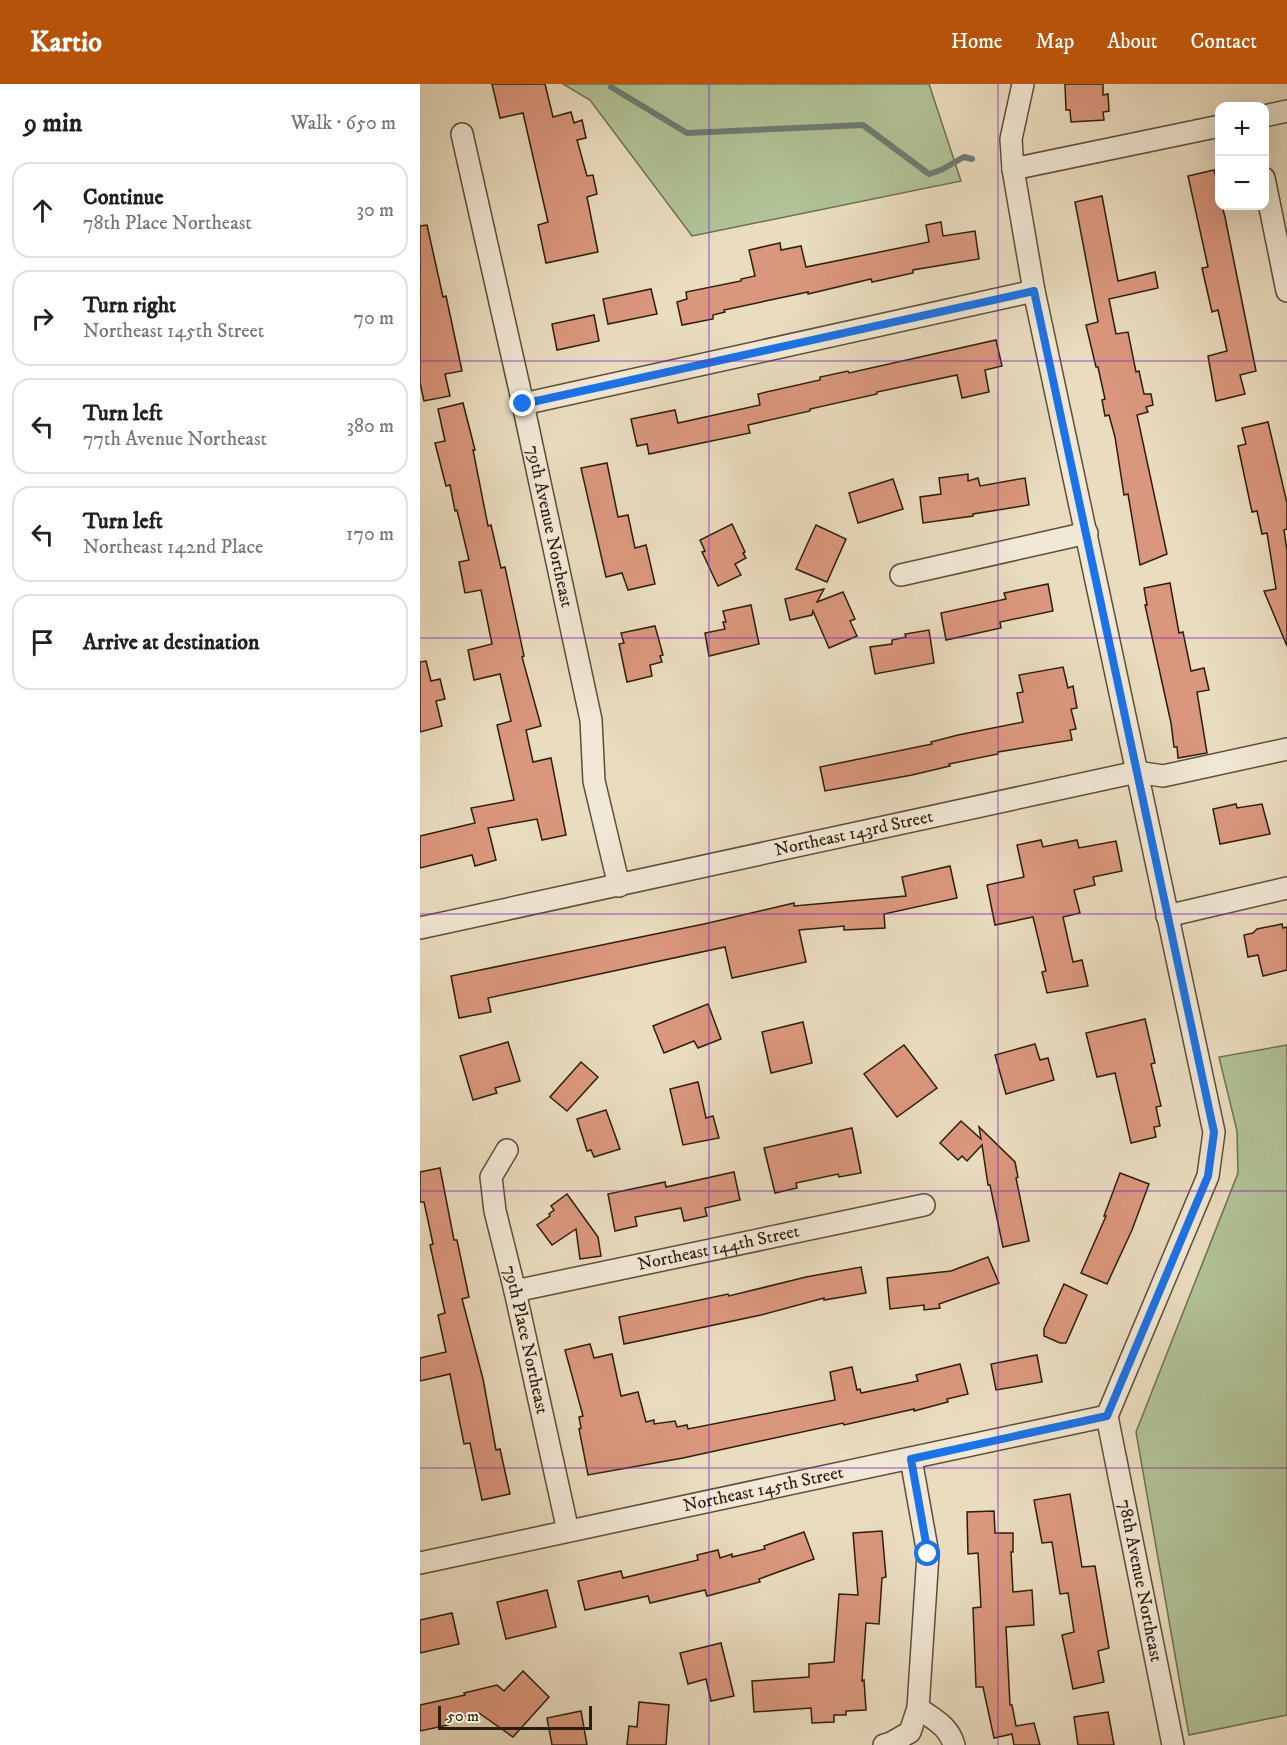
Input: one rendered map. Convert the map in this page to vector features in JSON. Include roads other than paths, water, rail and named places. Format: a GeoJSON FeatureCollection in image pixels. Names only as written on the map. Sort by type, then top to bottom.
{"type":"FeatureCollection","features":[{"type":"Feature","properties":{"kind":"street"},"geometry":{"type":"LineString","coordinates":[[1023,84],[1011,139],[1034,291],[1088,533],[1214,1132],[1213,1153],[1208,1176],[1107,1416]]}},
{"type":"Feature","properties":{"kind":"street"},"geometry":{"type":"LineString","coordinates":[[1269,115],[1287,111]]}},
{"type":"Feature","properties":{"kind":"street"},"geometry":{"type":"LineString","coordinates":[[1014,169],[1215,127]]}},
{"type":"Feature","properties":{"kind":"street","name":"79th Avenue Northeast"},"geometry":{"type":"LineString","coordinates":[[462,134],[591,720],[594,781],[619,886]]}},
{"type":"Feature","properties":{"kind":"street"},"geometry":{"type":"LineString","coordinates":[[1269,203],[1287,291]]}},
{"type":"Feature","properties":{"kind":"street"},"geometry":{"type":"LineString","coordinates":[[523,404],[1034,291]]}},
{"type":"Feature","properties":{"kind":"street"},"geometry":{"type":"LineString","coordinates":[[901,575],[1088,533]]}},
{"type":"Feature","properties":{"kind":"street","name":"Northeast 143rd Street"},"geometry":{"type":"LineString","coordinates":[[420,928],[1137,772],[1163,776],[1287,749]]}},
{"type":"Feature","properties":{"kind":"street"},"geometry":{"type":"LineString","coordinates":[[1167,916],[1287,888]]}},
{"type":"Feature","properties":{"kind":"street","name":"79th Place Northeast"},"geometry":{"type":"LineString","coordinates":[[507,1150],[491,1177],[495,1211],[568,1531]]}},
{"type":"Feature","properties":{"kind":"street","name":"Northeast 144th Street"},"geometry":{"type":"LineString","coordinates":[[515,1292],[924,1205]]}},
{"type":"Feature","properties":{"kind":"street","name":"Northeast 145th Street"},"geometry":{"type":"LineString","coordinates":[[420,1563],[1107,1416]]}},
{"type":"Feature","properties":{"kind":"street","name":"78th Avenue Northeast"},"geometry":{"type":"LineString","coordinates":[[1107,1416],[1173,1745]]}},
{"type":"Feature","properties":{"kind":"street"},"geometry":{"type":"LineString","coordinates":[[889,1744],[910,1732],[918,1708],[928,1554],[911,1459]]}},
{"type":"Feature","properties":{"kind":"street"},"geometry":{"type":"LineString","coordinates":[[918,1708],[947,1730],[954,1745]]}},
{"type":"Feature","properties":{"kind":"waterway"},"geometry":{"type":"LineString","coordinates":[[611,87],[687,133],[863,125],[929,174],[964,157],[972,159]]}}]}
